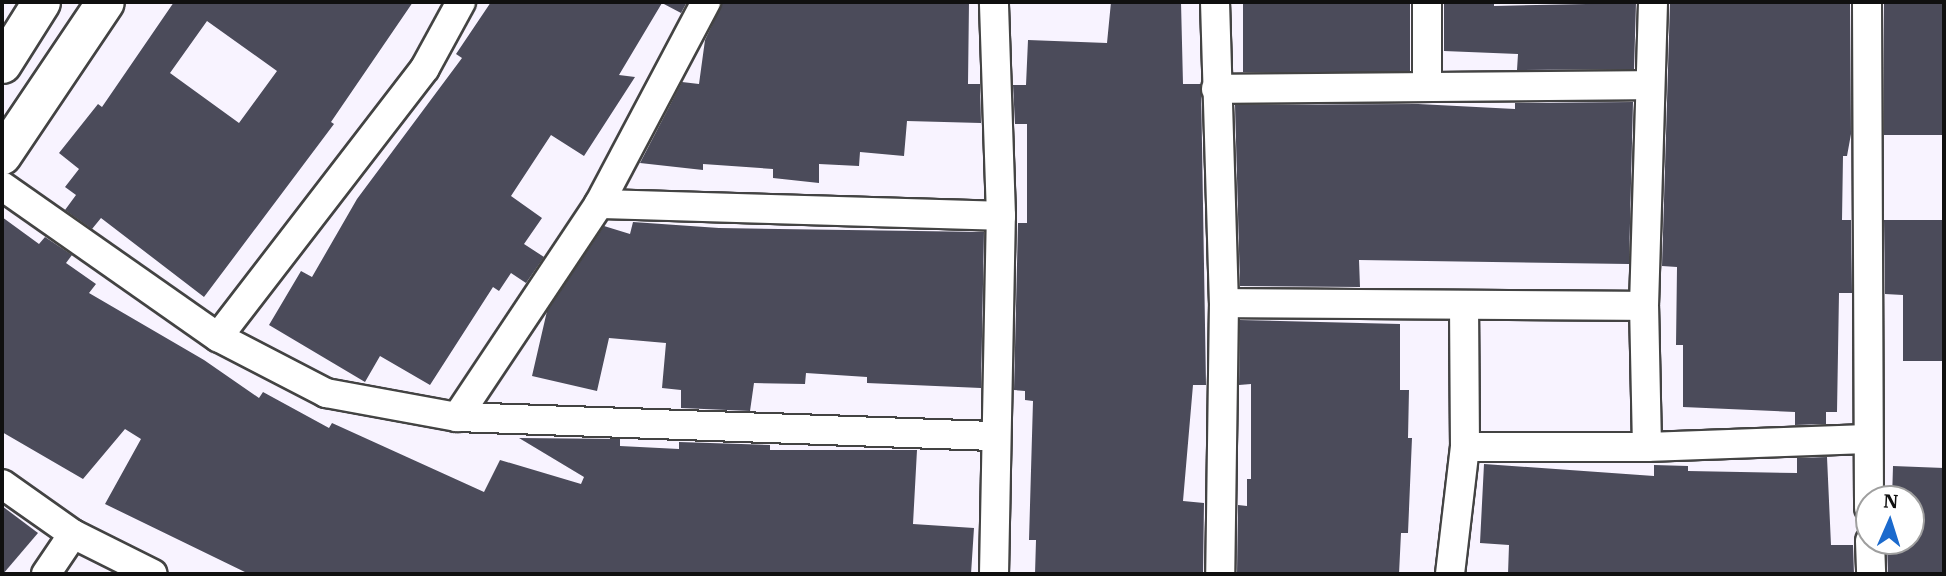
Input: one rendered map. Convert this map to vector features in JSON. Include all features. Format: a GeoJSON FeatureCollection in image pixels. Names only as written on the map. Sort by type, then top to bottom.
{"type":"FeatureCollection","features":[{"type":"Feature","properties":{"kind":"street"},"geometry":{"type":"LineString","coordinates":[[4,54],[41,2]]}},
{"type":"Feature","properties":{"kind":"street"},"geometry":{"type":"LineString","coordinates":[[2,155],[105,2]]}},
{"type":"Feature","properties":{"kind":"street"},"geometry":{"type":"LineString","coordinates":[[218,337],[425,68],[461,2]]}},
{"type":"Feature","properties":{"kind":"street"},"geometry":{"type":"LineString","coordinates":[[457,417],[599,204],[706,2]]}},
{"type":"Feature","properties":{"kind":"street"},"geometry":{"type":"LineString","coordinates":[[994,2],[1001,216],[994,436],[994,574]]}},
{"type":"Feature","properties":{"kind":"street"},"geometry":{"type":"LineString","coordinates":[[1215,2],[1224,303],[1220,574]]}},
{"type":"Feature","properties":{"kind":"street"},"geometry":{"type":"LineString","coordinates":[[1427,2],[1427,85]]}},
{"type":"Feature","properties":{"kind":"street"},"geometry":{"type":"LineString","coordinates":[[1647,447],[1644,306],[1653,2]]}},
{"type":"Feature","properties":{"kind":"street"},"geometry":{"type":"LineString","coordinates":[[1867,2],[1868,485]]}},
{"type":"Feature","properties":{"kind":"street"},"geometry":{"type":"LineString","coordinates":[[1216,89],[1650,85]]}},
{"type":"Feature","properties":{"kind":"street"},"geometry":{"type":"LineString","coordinates":[[2,186],[218,337],[326,393],[457,417],[994,436]]}},
{"type":"Feature","properties":{"kind":"street"},"geometry":{"type":"LineString","coordinates":[[599,204],[1001,216]]}},
{"type":"Feature","properties":{"kind":"street"},"geometry":{"type":"LineString","coordinates":[[1224,303],[1644,306]]}},
{"type":"Feature","properties":{"kind":"street"},"geometry":{"type":"LineString","coordinates":[[1450,574],[1465,447],[1464,305]]}},
{"type":"Feature","properties":{"kind":"street"},"geometry":{"type":"LineString","coordinates":[[1465,447],[1647,447],[1867,439]]}},
{"type":"Feature","properties":{"kind":"street"},"geometry":{"type":"LineString","coordinates":[[2,484],[73,534],[153,574]]}},
{"type":"Feature","properties":{"kind":"street"},"geometry":{"type":"LineString","coordinates":[[46,574],[73,534]]}},
{"type":"Feature","properties":{"kind":"street"},"geometry":{"type":"LineString","coordinates":[[1870,555],[1871,574]]}},
{"type":"Feature","properties":{"kind":"building"},"geometry":{"type":"Polygon","coordinates":[[[174,2],[413,2],[331,122],[334,124],[204,297],[101,218],[92,229],[65,210],[76,195],[65,187],[79,169],[59,153],[98,104],[102,107],[174,2]],[[207,21],[170,73],[239,123],[277,71],[207,21]]]}},
{"type":"Feature","properties":{"kind":"building"},"geometry":{"type":"Polygon","coordinates":[[[491,2],[687,2],[681,13],[662,3],[619,75],[635,77],[584,156],[551,135],[511,196],[542,218],[524,244],[544,257],[526,283],[511,273],[499,291],[493,287],[430,385],[380,356],[365,382],[269,325],[301,271],[312,277],[357,199],[462,58],[456,54],[491,2]]]}},
{"type":"Feature","properties":{"kind":"building"},"geometry":{"type":"Polygon","coordinates":[[[723,2],[969,2],[968,84],[980,84],[981,123],[907,121],[904,156],[860,152],[859,166],[819,164],[819,183],[773,178],[773,169],[703,164],[703,170],[640,163],[682,82],[699,84],[705,40],[723,2]]]}},
{"type":"Feature","properties":{"kind":"building"},"geometry":{"type":"Polygon","coordinates":[[[1111,2],[1181,2],[1183,84],[1201,84],[1206,385],[1193,385],[1183,501],[1204,503],[1203,574],[1035,574],[1036,540],[1029,540],[1033,401],[1025,400],[1025,391],[1014,390],[1018,223],[1027,223],[1027,124],[1015,124],[1013,85],[1026,85],[1028,40],[1107,43],[1111,2]]]}},
{"type":"Feature","properties":{"kind":"building"},"geometry":{"type":"Polygon","coordinates":[[[1243,2],[1410,2],[1410,72],[1243,72],[1243,2]]]}},
{"type":"Feature","properties":{"kind":"building"},"geometry":{"type":"Polygon","coordinates":[[[1444,2],[1494,2],[1494,6],[1636,3],[1634,69],[1517,70],[1518,54],[1444,51],[1444,2]]]}},
{"type":"Feature","properties":{"kind":"building"},"geometry":{"type":"Polygon","coordinates":[[[1850,2],[1851,134],[1847,156],[1843,156],[1842,220],[1851,220],[1852,293],[1839,293],[1837,412],[1826,412],[1826,424],[1795,425],[1795,412],[1683,407],[1683,345],[1676,345],[1677,267],[1662,266],[1670,3],[1850,2]]]}},
{"type":"Feature","properties":{"kind":"building"},"geometry":{"type":"Polygon","coordinates":[[[1884,2],[1944,2],[1944,135],[1884,135],[1884,2]]]}},
{"type":"Feature","properties":{"kind":"building"},"geometry":{"type":"Polygon","coordinates":[[[1633,102],[1629,264],[1359,260],[1360,287],[1240,286],[1235,105],[1418,104],[1515,109],[1515,103],[1633,102]]]}},
{"type":"Feature","properties":{"kind":"building"},"geometry":{"type":"Polygon","coordinates":[[[2,217],[39,244],[45,237],[72,255],[66,263],[96,284],[89,293],[204,360],[259,398],[263,392],[329,428],[332,423],[484,492],[500,460],[581,484],[584,477],[519,438],[620,439],[620,446],[679,449],[679,442],[770,445],[770,450],[917,450],[913,524],[974,528],[971,574],[249,574],[105,504],[141,439],[125,429],[83,479],[2,432],[2,217]]]}},
{"type":"Feature","properties":{"kind":"building"},"geometry":{"type":"Polygon","coordinates":[[[1884,220],[1944,220],[1944,361],[1903,361],[1903,295],[1885,294],[1884,220]]]}},
{"type":"Feature","properties":{"kind":"building"},"geometry":{"type":"Polygon","coordinates":[[[633,222],[719,228],[984,232],[981,388],[867,383],[867,377],[806,373],[805,384],[754,383],[750,411],[681,408],[681,390],[662,388],[666,343],[609,338],[597,391],[532,376],[547,311],[604,226],[630,234],[633,222]]]}},
{"type":"Feature","properties":{"kind":"building"},"geometry":{"type":"Polygon","coordinates":[[[1240,320],[1400,324],[1400,390],[1409,390],[1408,438],[1412,438],[1408,533],[1401,533],[1399,574],[1237,574],[1238,505],[1247,506],[1247,479],[1251,479],[1251,384],[1239,385],[1240,320]]]}},
{"type":"Feature","properties":{"kind":"building"},"geometry":{"type":"Polygon","coordinates":[[[1827,457],[1831,545],[1853,545],[1854,574],[1508,574],[1509,545],[1480,543],[1484,464],[1654,476],[1654,465],[1688,466],[1688,471],[1797,473],[1797,458],[1827,457]]]}},
{"type":"Feature","properties":{"kind":"building"},"geometry":{"type":"Polygon","coordinates":[[[1893,466],[1944,468],[1944,574],[1888,574],[1887,555],[1925,555],[1925,485],[1892,485],[1893,466]]]}},
{"type":"Feature","properties":{"kind":"building"},"geometry":{"type":"Polygon","coordinates":[[[2,506],[38,533],[3,574],[2,574],[2,506]]]}}]}
